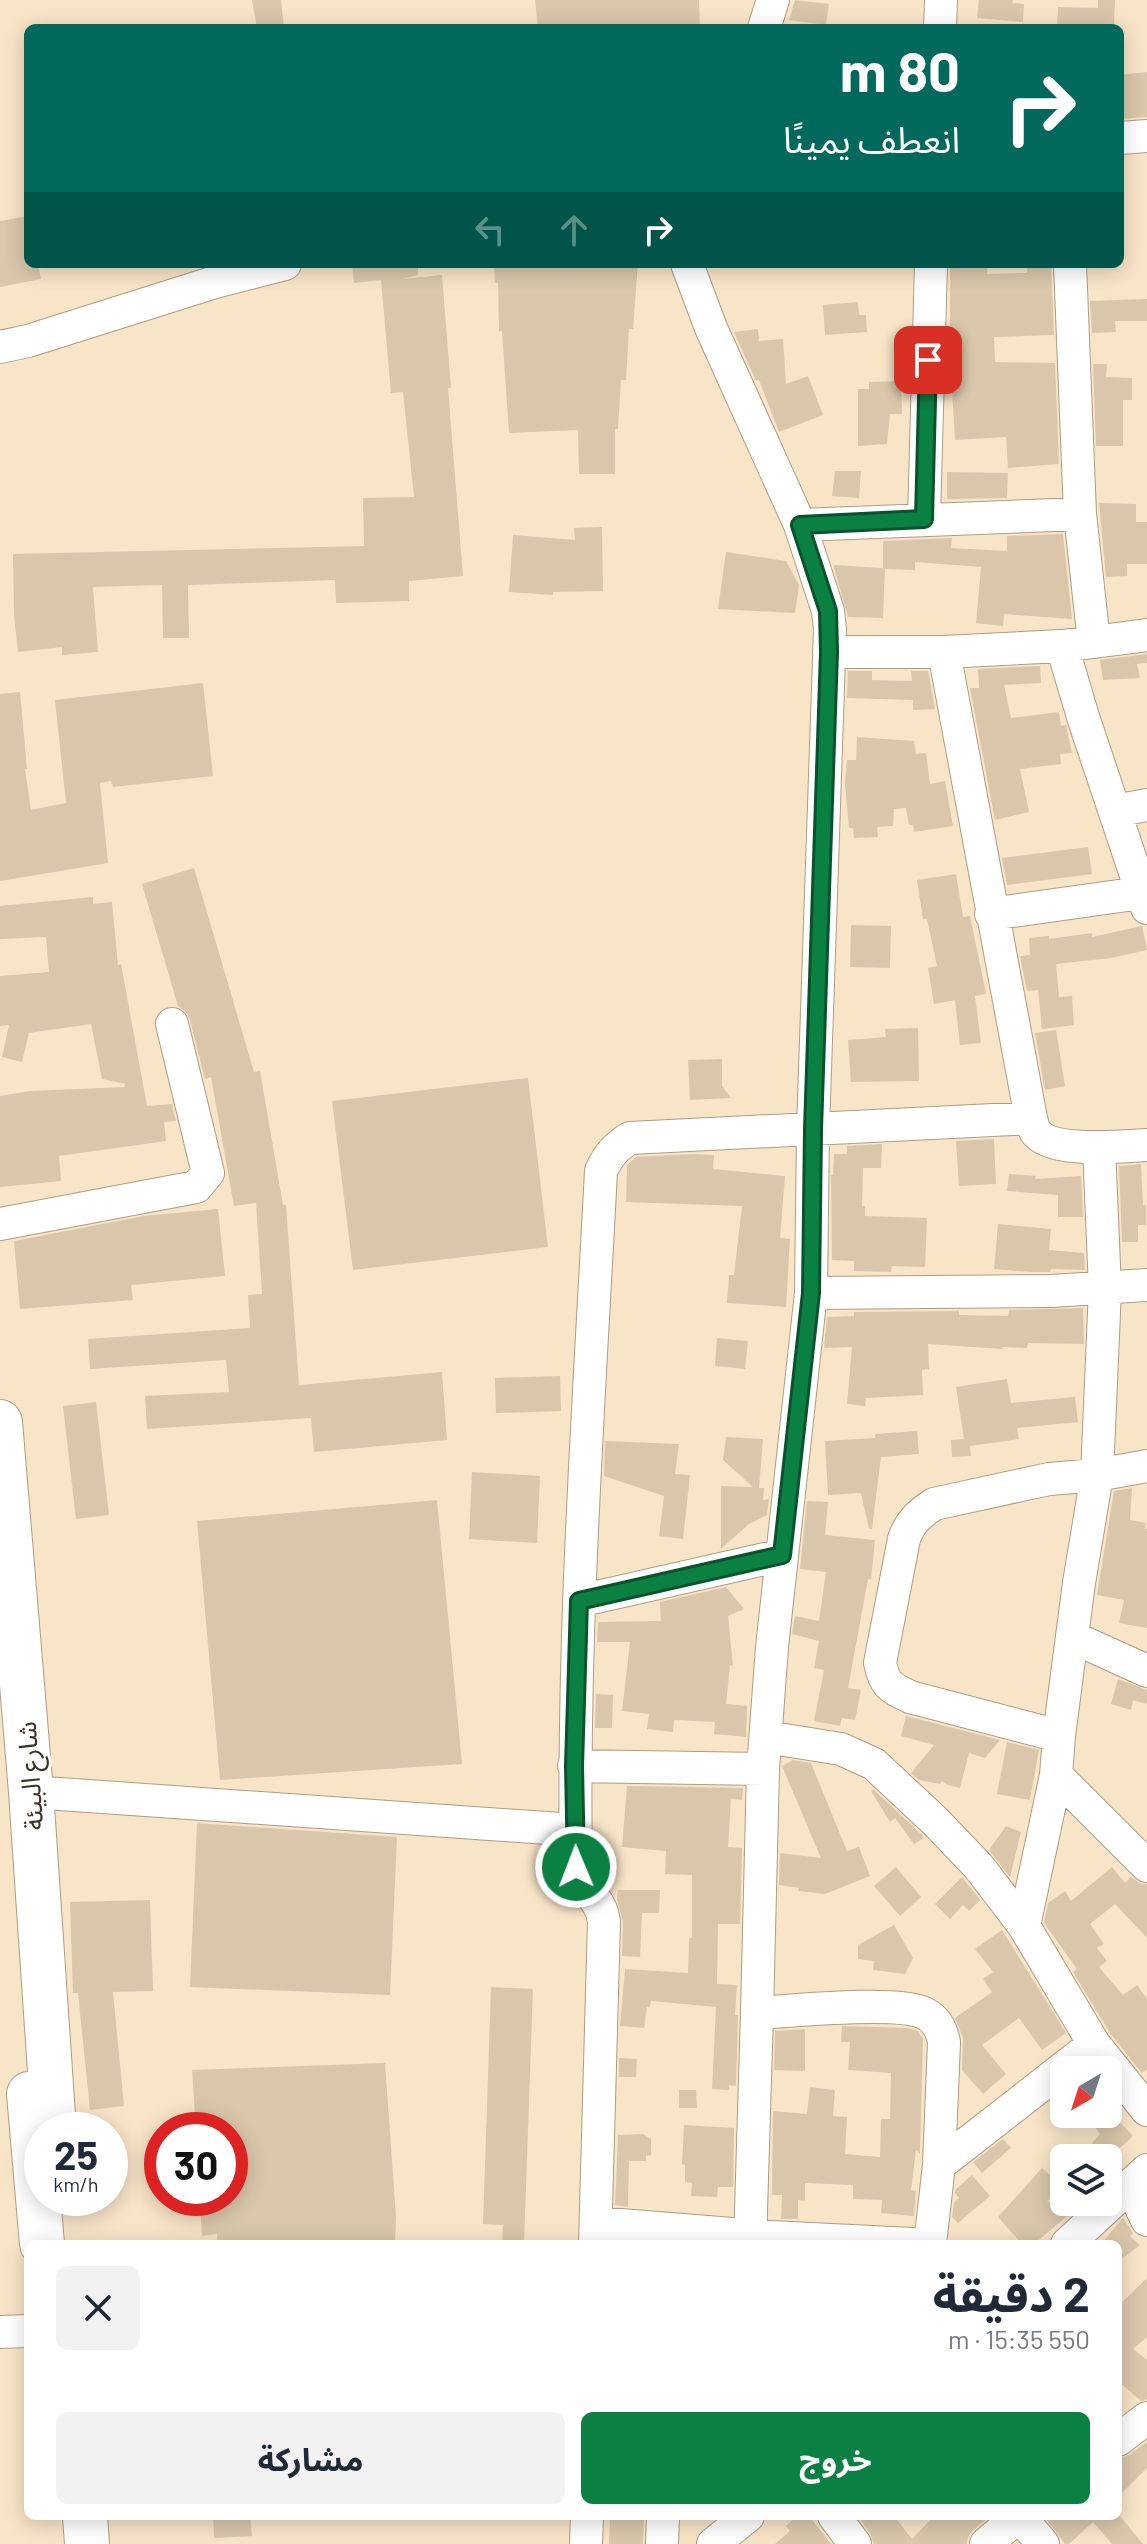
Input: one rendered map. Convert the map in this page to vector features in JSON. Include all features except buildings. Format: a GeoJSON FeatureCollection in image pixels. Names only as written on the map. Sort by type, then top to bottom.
{"type":"FeatureCollection","features":[{"type":"Feature","properties":{"kind":"highway","name":"شارع البيئة"},"geometry":{"type":"LineString","coordinates":[[0,1422],[31,1792],[53,2112]]}},
{"type":"Feature","properties":{"kind":"highway","name":"شارع البيئة"},"geometry":{"type":"LineString","coordinates":[[0,1732],[42,2240]]}},
{"type":"Feature","properties":{"kind":"highway"},"geometry":{"type":"LineString","coordinates":[[61,2216],[63,2240]]}},
{"type":"Feature","properties":{"kind":"highway"},"geometry":{"type":"LineString","coordinates":[[63,2520],[65,2544]]}},
{"type":"Feature","properties":{"kind":"highway"},"geometry":{"type":"LineString","coordinates":[[85,2520],[87,2544]]}},
{"type":"Feature","properties":{"kind":"street"},"geometry":{"type":"LineString","coordinates":[[765,24],[773,0]]}},
{"type":"Feature","properties":{"kind":"street"},"geometry":{"type":"LineString","coordinates":[[940,24],[941,0]]}},
{"type":"Feature","properties":{"kind":"street"},"geometry":{"type":"LineString","coordinates":[[1124,138],[1147,136]]}},
{"type":"Feature","properties":{"kind":"street"},"geometry":{"type":"LineString","coordinates":[[0,347],[269,268]]}},
{"type":"Feature","properties":{"kind":"street"},"geometry":{"type":"LineString","coordinates":[[688,268],[711,328],[800,525],[828,611],[813,1129],[811,1293],[782,1555],[765,1753],[750,2240],[596,2234],[604,1921],[598,1903],[579,1880],[576,1867],[574,1766],[579,1601],[601,1171],[613,1150],[630,1138],[813,1129],[1031,1118]]}},
{"type":"Feature","properties":{"kind":"street"},"geometry":{"type":"LineString","coordinates":[[924,519],[931,268]]}},
{"type":"Feature","properties":{"kind":"street"},"geometry":{"type":"LineString","coordinates":[[1070,268],[1080,514],[1094,642]]}},
{"type":"Feature","properties":{"kind":"street"},"geometry":{"type":"LineString","coordinates":[[800,525],[1080,514]]}},
{"type":"Feature","properties":{"kind":"street"},"geometry":{"type":"LineString","coordinates":[[829,652],[944,652],[1062,646],[1147,635]]}},
{"type":"Feature","properties":{"kind":"street"},"geometry":{"type":"LineString","coordinates":[[991,914],[1145,898],[1062,646]]}},
{"type":"Feature","properties":{"kind":"street"},"geometry":{"type":"LineString","coordinates":[[944,652],[991,914],[1036,1132],[1050,1141],[1073,1146],[1147,1145]]}},
{"type":"Feature","properties":{"kind":"street"},"geometry":{"type":"LineString","coordinates":[[1115,811],[1147,805]]}},
{"type":"Feature","properties":{"kind":"street"},"geometry":{"type":"LineString","coordinates":[[0,1224],[196,1187],[203,1181],[208,1173],[172,1024]]}},
{"type":"Feature","properties":{"kind":"street"},"geometry":{"type":"LineString","coordinates":[[1024,1926],[1056,1775],[1072,1637],[1097,1475],[1105,1289],[1099,1147]]}},
{"type":"Feature","properties":{"kind":"street"},"geometry":{"type":"LineString","coordinates":[[811,1293],[1105,1289],[1147,1285]]}},
{"type":"Feature","properties":{"kind":"street"},"geometry":{"type":"LineString","coordinates":[[1059,1736],[910,1697],[883,1679],[880,1663],[904,1539],[909,1525],[934,1504],[1030,1483],[1147,1466]]}},
{"type":"Feature","properties":{"kind":"street"},"geometry":{"type":"LineString","coordinates":[[579,1601],[782,1555]]}},
{"type":"Feature","properties":{"kind":"street"},"geometry":{"type":"LineString","coordinates":[[1072,1637],[1147,1671]]}},
{"type":"Feature","properties":{"kind":"street"},"geometry":{"type":"LineString","coordinates":[[574,1766],[841,1749],[874,1764],[979,1867],[1024,1926],[1094,2044],[1147,2110]]}},
{"type":"Feature","properties":{"kind":"street"},"geometry":{"type":"LineString","coordinates":[[1056,1775],[1147,1866]]}},
{"type":"Feature","properties":{"kind":"street"},"geometry":{"type":"LineString","coordinates":[[31,1792],[575,1830]]}},
{"type":"Feature","properties":{"kind":"street"},"geometry":{"type":"LineString","coordinates":[[757,2013],[879,2007],[918,2010],[928,2014],[941,2029],[944,2042],[939,2165],[930,2240]]}},
{"type":"Feature","properties":{"kind":"street"},"geometry":{"type":"LineString","coordinates":[[939,2165],[1094,2044]]}},
{"type":"Feature","properties":{"kind":"street"},"geometry":{"type":"LineString","coordinates":[[1139,2178],[1147,2220]]}},
{"type":"Feature","properties":{"kind":"street"},"geometry":{"type":"LineString","coordinates":[[1071,2240],[1139,2178]]}},
{"type":"Feature","properties":{"kind":"street"},"geometry":{"type":"LineString","coordinates":[[0,2332],[24,2331]]}},
{"type":"Feature","properties":{"kind":"street"},"geometry":{"type":"LineString","coordinates":[[1122,2437],[1147,2418]]}},
{"type":"Feature","properties":{"kind":"street"},"geometry":{"type":"LineString","coordinates":[[586,2544],[587,2520]]}},
{"type":"Feature","properties":{"kind":"street"},"geometry":{"type":"LineString","coordinates":[[662,2544],[663,2520]]}},
{"type":"Feature","properties":{"kind":"street"},"geometry":{"type":"LineString","coordinates":[[713,2544],[743,2520]]}},
{"type":"Feature","properties":{"kind":"street"},"geometry":{"type":"LineString","coordinates":[[837,2520],[855,2544]]}},
{"type":"Feature","properties":{"kind":"street"},"geometry":{"type":"LineString","coordinates":[[986,2544],[1014,2520]]}},
{"type":"Feature","properties":{"kind":"street"},"geometry":{"type":"LineString","coordinates":[[1022,2520],[1043,2544]]}},
{"type":"Feature","properties":{"kind":"route"},"geometry":{"type":"LineString","coordinates":[[576,1867],[574,1766],[579,1601],[782,1555],[811,1293],[813,1129],[830,629],[828,611],[800,525],[924,519],[928,360]]}}]}
